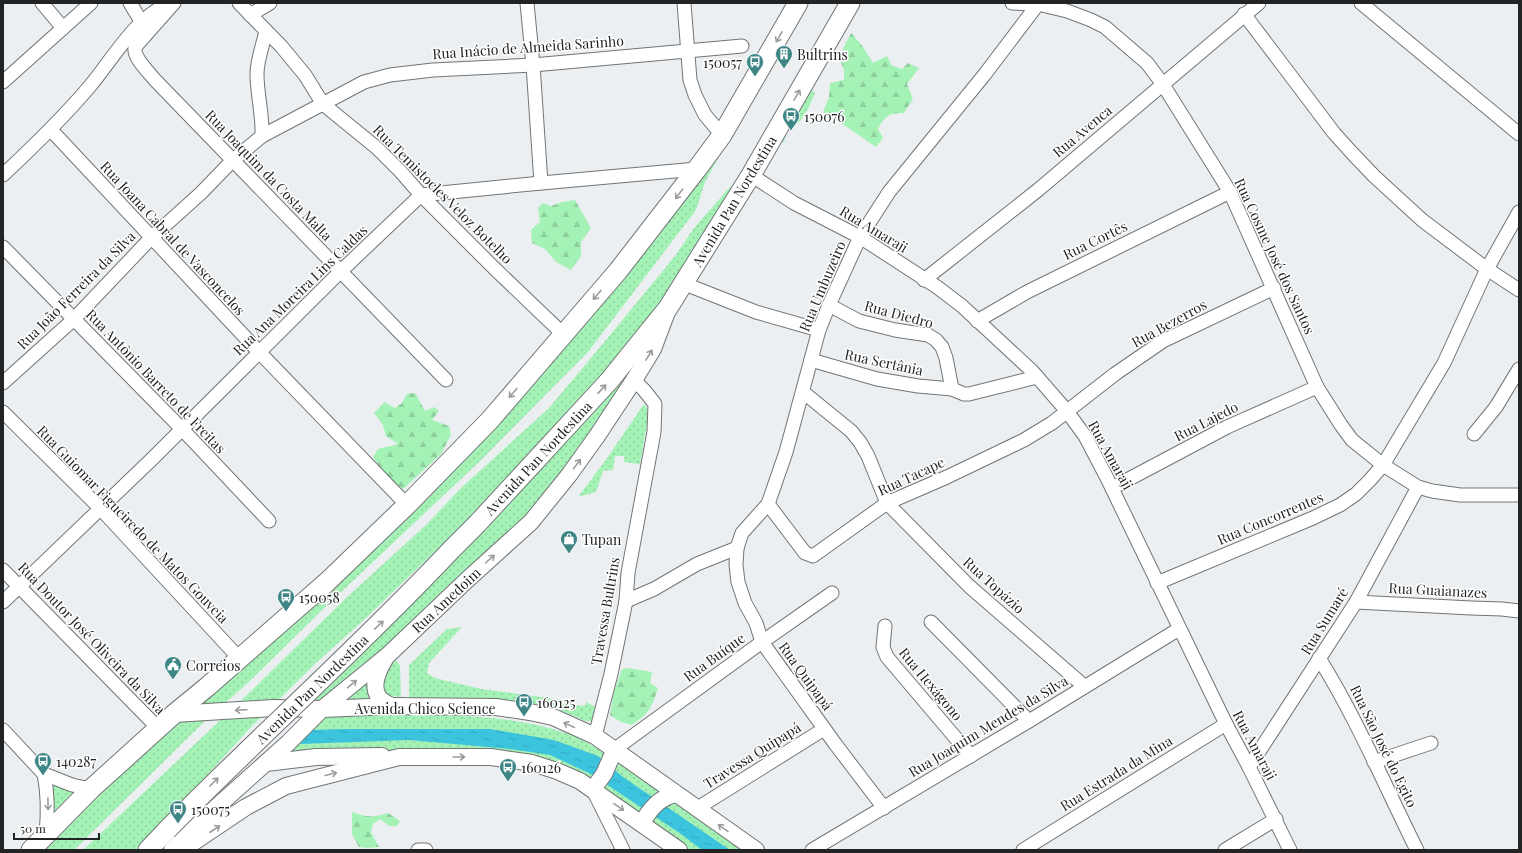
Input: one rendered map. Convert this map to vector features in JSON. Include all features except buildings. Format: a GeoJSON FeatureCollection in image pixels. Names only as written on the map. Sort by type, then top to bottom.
{"type":"FeatureCollection","features":[{"type":"Feature","properties":{"kind":"highway"},"geometry":{"type":"LineString","coordinates":[[32,850],[91,789],[158,728],[327,582],[407,505],[490,420],[623,264],[697,169],[722,135],[798,3]]}},
{"type":"Feature","properties":{"kind":"highway","name":"Avenida Pan Nordestina"},"geometry":{"type":"LineString","coordinates":[[148,850],[215,782],[402,602],[477,524],[609,381],[668,308],[684,284],[751,175],[850,3]]}},
{"type":"Feature","properties":{"kind":"main road","name":"Rua Amedoim"},"geometry":{"type":"LineString","coordinates":[[172,850],[202,820],[288,743],[322,709],[388,656],[468,579],[531,522],[569,475],[634,380],[653,349],[662,329],[668,308]]}},
{"type":"Feature","properties":{"kind":"main road"},"geometry":{"type":"LineString","coordinates":[[388,656],[378,673],[376,689],[378,696],[382,701],[392,706]]}},
{"type":"Feature","properties":{"kind":"main road","name":"Avenida Chico Science"},"geometry":{"type":"LineString","coordinates":[[174,714],[273,708],[322,709],[392,706],[496,707],[553,717],[595,736],[610,762],[670,796],[696,808],[756,850]]}},
{"type":"Feature","properties":{"kind":"main road"},"geometry":{"type":"LineString","coordinates":[[273,708],[286,717],[289,733],[288,743]]}},
{"type":"Feature","properties":{"kind":"main road"},"geometry":{"type":"LineString","coordinates":[[266,763],[290,759],[355,755],[399,757],[491,757],[532,763],[557,771],[593,789],[679,850]]}},
{"type":"Feature","properties":{"kind":"main road"},"geometry":{"type":"LineString","coordinates":[[182,850],[246,808],[286,786],[399,757]]}},
{"type":"Feature","properties":{"kind":"main road"},"geometry":{"type":"LineString","coordinates":[[593,789],[610,762]]}},
{"type":"Feature","properties":{"kind":"main road"},"geometry":{"type":"LineString","coordinates":[[642,823],[650,809],[670,796]]}},
{"type":"Feature","properties":{"kind":"street"},"geometry":{"type":"LineString","coordinates":[[42,3],[63,28]]}},
{"type":"Feature","properties":{"kind":"street"},"geometry":{"type":"LineString","coordinates":[[4,79],[91,3]]}},
{"type":"Feature","properties":{"kind":"street"},"geometry":{"type":"LineString","coordinates":[[130,3],[141,21]]}},
{"type":"Feature","properties":{"kind":"street"},"geometry":{"type":"LineString","coordinates":[[3,175],[51,130],[91,86],[141,21],[156,10],[173,3]]}},
{"type":"Feature","properties":{"kind":"street","name":"Rua Joaquim da Costa Malta"},"geometry":{"type":"LineString","coordinates":[[173,3],[139,42],[134,51],[136,56],[155,80],[232,161],[446,380]]}},
{"type":"Feature","properties":{"kind":"street","name":"Rua Temistocles Veloz Botelho"},"geometry":{"type":"LineString","coordinates":[[239,3],[281,46],[305,75],[323,104],[377,148],[421,195],[563,334]]}},
{"type":"Feature","properties":{"kind":"street"},"geometry":{"type":"LineString","coordinates":[[250,15],[270,3]]}},
{"type":"Feature","properties":{"kind":"street"},"geometry":{"type":"LineString","coordinates":[[527,3],[533,65],[540,183]]}},
{"type":"Feature","properties":{"kind":"street"},"geometry":{"type":"LineString","coordinates":[[684,3],[690,80],[695,95],[705,115],[722,135]]}},
{"type":"Feature","properties":{"kind":"street","name":"Rua Cosme José dos Santos"},"geometry":{"type":"LineString","coordinates":[[1012,3],[1038,4],[1067,11],[1091,20],[1105,27],[1147,63],[1162,83],[1230,192],[1317,387],[1352,440],[1383,464],[1418,487],[1432,491],[1460,495],[1519,495]]}},
{"type":"Feature","properties":{"kind":"street","name":"Rua Avenca"},"geometry":{"type":"LineString","coordinates":[[924,280],[1038,190],[1162,83],[1187,64],[1258,3]]}},
{"type":"Feature","properties":{"kind":"street"},"geometry":{"type":"LineString","coordinates":[[1361,3],[1519,134]]}},
{"type":"Feature","properties":{"kind":"street","name":"Rua Umbuzeiro"},"geometry":{"type":"LineString","coordinates":[[736,548],[742,533],[768,504],[786,452],[819,330],[860,237],[889,192],[985,74],[1038,4]]}},
{"type":"Feature","properties":{"kind":"street"},"geometry":{"type":"LineString","coordinates":[[1244,14],[1353,154],[1374,176],[1422,220],[1487,270],[1519,290]]}},
{"type":"Feature","properties":{"kind":"street"},"geometry":{"type":"LineString","coordinates":[[262,136],[262,113],[257,75],[266,31]]}},
{"type":"Feature","properties":{"kind":"street","name":"Rua Inácio de Almeida Sarinho"},"geometry":{"type":"LineString","coordinates":[[323,104],[364,82],[390,75],[433,70],[533,65],[742,46]]}},
{"type":"Feature","properties":{"kind":"street","name":"Rua João Ferreira da Silva"},"geometry":{"type":"LineString","coordinates":[[3,383],[74,319],[151,238],[201,193],[232,161],[262,136],[323,104]]}},
{"type":"Feature","properties":{"kind":"street","name":"Rua Joana Cabral de Vasconcelos"},"geometry":{"type":"LineString","coordinates":[[51,130],[259,352],[407,505]]}},
{"type":"Feature","properties":{"kind":"street"},"geometry":{"type":"LineString","coordinates":[[421,195],[697,169]]}},
{"type":"Feature","properties":{"kind":"street","name":"Rua Amaraji"},"geometry":{"type":"LineString","coordinates":[[751,175],[794,203],[860,237],[962,306],[1036,377],[1066,410],[1085,436],[1112,488],[1179,629],[1226,724],[1276,819],[1290,850]]}},
{"type":"Feature","properties":{"kind":"street","name":"Rua Cortês"},"geometry":{"type":"LineString","coordinates":[[977,320],[1027,292],[1230,192]]}},
{"type":"Feature","properties":{"kind":"street","name":"Rua Ana Moreira Lins Caldas"},"geometry":{"type":"LineString","coordinates":[[3,602],[182,429],[341,271],[421,195]]}},
{"type":"Feature","properties":{"kind":"street","name":"Rua Concorrentes"},"geometry":{"type":"LineString","coordinates":[[1157,583],[1314,518],[1340,505],[1356,494],[1383,464],[1444,363],[1487,270],[1519,212]]}},
{"type":"Feature","properties":{"kind":"street","name":"Rua Antônio Barreto de Freitas"},"geometry":{"type":"LineString","coordinates":[[3,246],[270,521]]}},
{"type":"Feature","properties":{"kind":"street"},"geometry":{"type":"LineString","coordinates":[[684,284],[756,312],[819,330]]}},
{"type":"Feature","properties":{"kind":"street","name":"Rua Bezerros"},"geometry":{"type":"LineString","coordinates":[[1066,410],[1163,341],[1274,288]]}},
{"type":"Feature","properties":{"kind":"street","name":"Rua Diedro"},"geometry":{"type":"LineString","coordinates":[[829,305],[859,321],[895,330],[928,335],[936,340],[942,348],[946,358],[952,389]]}},
{"type":"Feature","properties":{"kind":"street","name":"Rua Sertânia"},"geometry":{"type":"LineString","coordinates":[[811,360],[877,379],[918,386],[952,389],[964,394],[1036,377]]}},
{"type":"Feature","properties":{"kind":"street"},"geometry":{"type":"LineString","coordinates":[[1474,434],[1496,407],[1519,369]]}},
{"type":"Feature","properties":{"kind":"street","name":"Travessa Bultrins"},"geometry":{"type":"LineString","coordinates":[[595,736],[626,602],[628,573],[654,432],[655,404],[634,380]]}},
{"type":"Feature","properties":{"kind":"street","name":"Rua Lajedo"},"geometry":{"type":"LineString","coordinates":[[1112,488],[1227,427],[1317,387]]}},
{"type":"Feature","properties":{"kind":"street"},"geometry":{"type":"LineString","coordinates":[[802,392],[851,431],[860,442],[868,456],[887,503]]}},
{"type":"Feature","properties":{"kind":"street","name":"Rua Tacape"},"geometry":{"type":"LineString","coordinates":[[768,504],[805,553],[813,556],[887,503],[947,477],[1024,440],[1052,422],[1066,410]]}},
{"type":"Feature","properties":{"kind":"street","name":"Rua Guiomar Figueiredo de Matos Gouveia"},"geometry":{"type":"LineString","coordinates":[[3,412],[100,508],[239,658]]}},
{"type":"Feature","properties":{"kind":"street","name":"Rua Sumaré"},"geometry":{"type":"LineString","coordinates":[[1249,767],[1356,602],[1418,487]]}},
{"type":"Feature","properties":{"kind":"street","name":"Rua Topázio"},"geometry":{"type":"LineString","coordinates":[[887,503],[969,586],[1084,686]]}},
{"type":"Feature","properties":{"kind":"street"},"geometry":{"type":"LineString","coordinates":[[626,602],[697,564],[736,548]]}},
{"type":"Feature","properties":{"kind":"street","name":"Rua Quipapá"},"geometry":{"type":"LineString","coordinates":[[736,548],[738,582],[745,603],[756,623],[762,642],[824,729],[884,808]]}},
{"type":"Feature","properties":{"kind":"street","name":"Rua Doutor José Oliveira da Silva"},"geometry":{"type":"LineString","coordinates":[[3,570],[158,728]]}},
{"type":"Feature","properties":{"kind":"street","name":"Rua Buíque"},"geometry":{"type":"LineString","coordinates":[[610,762],[762,642],[832,593]]}},
{"type":"Feature","properties":{"kind":"street","name":"Rua Guaianazes"},"geometry":{"type":"LineString","coordinates":[[1356,602],[1519,611]]}},
{"type":"Feature","properties":{"kind":"street"},"geometry":{"type":"LineString","coordinates":[[931,622],[1029,721]]}},
{"type":"Feature","properties":{"kind":"street","name":"Rua Hexágono"},"geometry":{"type":"LineString","coordinates":[[885,626],[883,647],[887,657],[971,756]]}},
{"type":"Feature","properties":{"kind":"street","name":"Rua Joaquim Mendes da Silva"},"geometry":{"type":"LineString","coordinates":[[812,850],[971,756],[1179,629]]}},
{"type":"Feature","properties":{"kind":"street","name":"Rua São José do Egito"},"geometry":{"type":"LineString","coordinates":[[1319,658],[1345,703],[1417,850]]}},
{"type":"Feature","properties":{"kind":"street","name":"Rua Estrada da Mina"},"geometry":{"type":"LineString","coordinates":[[1023,850],[1226,724]]}},
{"type":"Feature","properties":{"kind":"street","name":"Travessa Quipapá"},"geometry":{"type":"LineString","coordinates":[[696,808],[824,729]]}},
{"type":"Feature","properties":{"kind":"street"},"geometry":{"type":"LineString","coordinates":[[3,730],[44,774],[91,789]]}},
{"type":"Feature","properties":{"kind":"street"},"geometry":{"type":"LineString","coordinates":[[1374,762],[1431,743]]}},
{"type":"Feature","properties":{"kind":"street"},"geometry":{"type":"LineString","coordinates":[[44,774],[47,792],[46,834]]}},
{"type":"Feature","properties":{"kind":"street"},"geometry":{"type":"LineString","coordinates":[[593,789],[623,850]]}},
{"type":"Feature","properties":{"kind":"street"},"geometry":{"type":"LineString","coordinates":[[1225,850],[1276,819]]}},
{"type":"Feature","properties":{"kind":"street"},"geometry":{"type":"LineString","coordinates":[[418,850],[426,850]]}},
{"type":"Feature","properties":{"kind":"green space"},"geometry":{"type":"Polygon","coordinates":[[[851,33],[861,44],[873,63],[887,56],[891,65],[902,69],[908,63],[919,68],[907,84],[913,99],[904,113],[891,115],[885,118],[878,129],[883,138],[876,147],[823,112],[829,97],[830,83],[844,80],[844,70],[839,57],[851,33]]]}},
{"type":"Feature","properties":{"kind":"green space"},"geometry":{"type":"Polygon","coordinates":[[[807,84],[815,93],[808,109],[800,121],[787,131],[784,142],[775,143],[807,84]]]}},
{"type":"Feature","properties":{"kind":"green space"},"geometry":{"type":"Polygon","coordinates":[[[733,131],[705,182],[696,210],[588,352],[479,462],[322,610],[251,680],[204,722],[74,850],[39,850],[51,837],[375,541],[733,131]]]}},
{"type":"Feature","properties":{"kind":"green space"},"geometry":{"type":"Polygon","coordinates":[[[743,178],[673,288],[607,376],[577,401],[528,462],[367,617],[317,662],[251,727],[139,850],[83,850],[250,692],[345,599],[427,524],[461,488],[549,408],[675,256],[694,228],[728,189],[743,178]]]}},
{"type":"Feature","properties":{"kind":"green space"},"geometry":{"type":"Polygon","coordinates":[[[575,200],[591,228],[581,242],[581,256],[571,270],[556,262],[545,249],[532,243],[531,230],[540,222],[538,208],[543,203],[551,206],[562,202],[575,200]]]}},
{"type":"Feature","properties":{"kind":"green space"},"geometry":{"type":"Polygon","coordinates":[[[663,318],[637,372],[531,519],[322,707],[297,706],[663,318]]]}},
{"type":"Feature","properties":{"kind":"green space"},"geometry":{"type":"Polygon","coordinates":[[[415,393],[425,411],[434,407],[439,411],[432,420],[449,426],[451,435],[441,454],[403,489],[386,474],[373,457],[378,449],[398,444],[386,436],[383,425],[374,413],[385,402],[395,408],[401,404],[407,394],[415,393]]]}},
{"type":"Feature","properties":{"kind":"green space"},"geometry":{"type":"Polygon","coordinates":[[[644,404],[649,412],[640,464],[624,462],[624,456],[615,456],[613,470],[603,471],[596,492],[578,497],[605,461],[644,404]]]}},
{"type":"Feature","properties":{"kind":"green space"},"geometry":{"type":"Polygon","coordinates":[[[462,627],[429,663],[427,673],[435,678],[481,689],[571,701],[572,705],[585,706],[586,702],[596,707],[591,721],[585,721],[560,710],[525,702],[409,698],[409,665],[447,629],[462,627]]]}},
{"type":"Feature","properties":{"kind":"green space"},"geometry":{"type":"Polygon","coordinates":[[[396,660],[400,666],[401,697],[390,696],[382,693],[381,688],[383,675],[396,660]]]}},
{"type":"Feature","properties":{"kind":"green space"},"geometry":{"type":"Polygon","coordinates":[[[379,665],[383,704],[329,706],[379,665]]]}},
{"type":"Feature","properties":{"kind":"green space"},"geometry":{"type":"Polygon","coordinates":[[[628,668],[652,672],[650,683],[658,688],[654,701],[649,710],[632,725],[621,722],[610,715],[614,691],[622,669],[628,668]]]}},
{"type":"Feature","properties":{"kind":"green space"},"geometry":{"type":"Polygon","coordinates":[[[389,714],[483,717],[529,723],[574,736],[609,755],[594,783],[562,765],[292,756],[292,744],[318,719],[336,716],[389,714]]]}},
{"type":"Feature","properties":{"kind":"green space"},"geometry":{"type":"Polygon","coordinates":[[[616,758],[664,793],[641,818],[599,787],[616,758]]]}},
{"type":"Feature","properties":{"kind":"green space"},"geometry":{"type":"Polygon","coordinates":[[[48,778],[88,790],[48,818],[48,778]]]}},
{"type":"Feature","properties":{"kind":"green space"},"geometry":{"type":"Polygon","coordinates":[[[671,801],[745,850],[685,850],[647,822],[671,801]]]}},
{"type":"Feature","properties":{"kind":"green space"},"geometry":{"type":"Polygon","coordinates":[[[352,812],[370,816],[378,816],[388,813],[400,821],[397,826],[389,826],[380,819],[373,824],[371,832],[379,847],[359,847],[352,834],[352,812]]]}},
{"type":"Feature","properties":{"kind":"water"},"geometry":{"type":"Polygon","coordinates":[[[490,729],[554,740],[598,756],[623,777],[730,850],[702,850],[681,834],[591,774],[550,755],[510,749],[409,740],[300,744],[312,730],[490,729]]]}},
{"type":"Feature","properties":{"kind":"place","name":"Bultrins"},"geometry":{"type":"Point","coordinates":[784,69]}},
{"type":"Feature","properties":{"kind":"place","name":"150057"},"geometry":{"type":"Point","coordinates":[755,77]}},
{"type":"Feature","properties":{"kind":"place","name":"150076"},"geometry":{"type":"Point","coordinates":[791,131]}},
{"type":"Feature","properties":{"kind":"place","name":"Tupan"},"geometry":{"type":"Point","coordinates":[569,554]}},
{"type":"Feature","properties":{"kind":"place","name":"150058"},"geometry":{"type":"Point","coordinates":[286,612]}},
{"type":"Feature","properties":{"kind":"place","name":"Correios"},"geometry":{"type":"Point","coordinates":[173,680]}},
{"type":"Feature","properties":{"kind":"place","name":"160125"},"geometry":{"type":"Point","coordinates":[524,717]}},
{"type":"Feature","properties":{"kind":"place","name":"140287"},"geometry":{"type":"Point","coordinates":[43,776]}},
{"type":"Feature","properties":{"kind":"place","name":"160126"},"geometry":{"type":"Point","coordinates":[508,782]}},
{"type":"Feature","properties":{"kind":"place","name":"150075"},"geometry":{"type":"Point","coordinates":[178,824]}}]}
